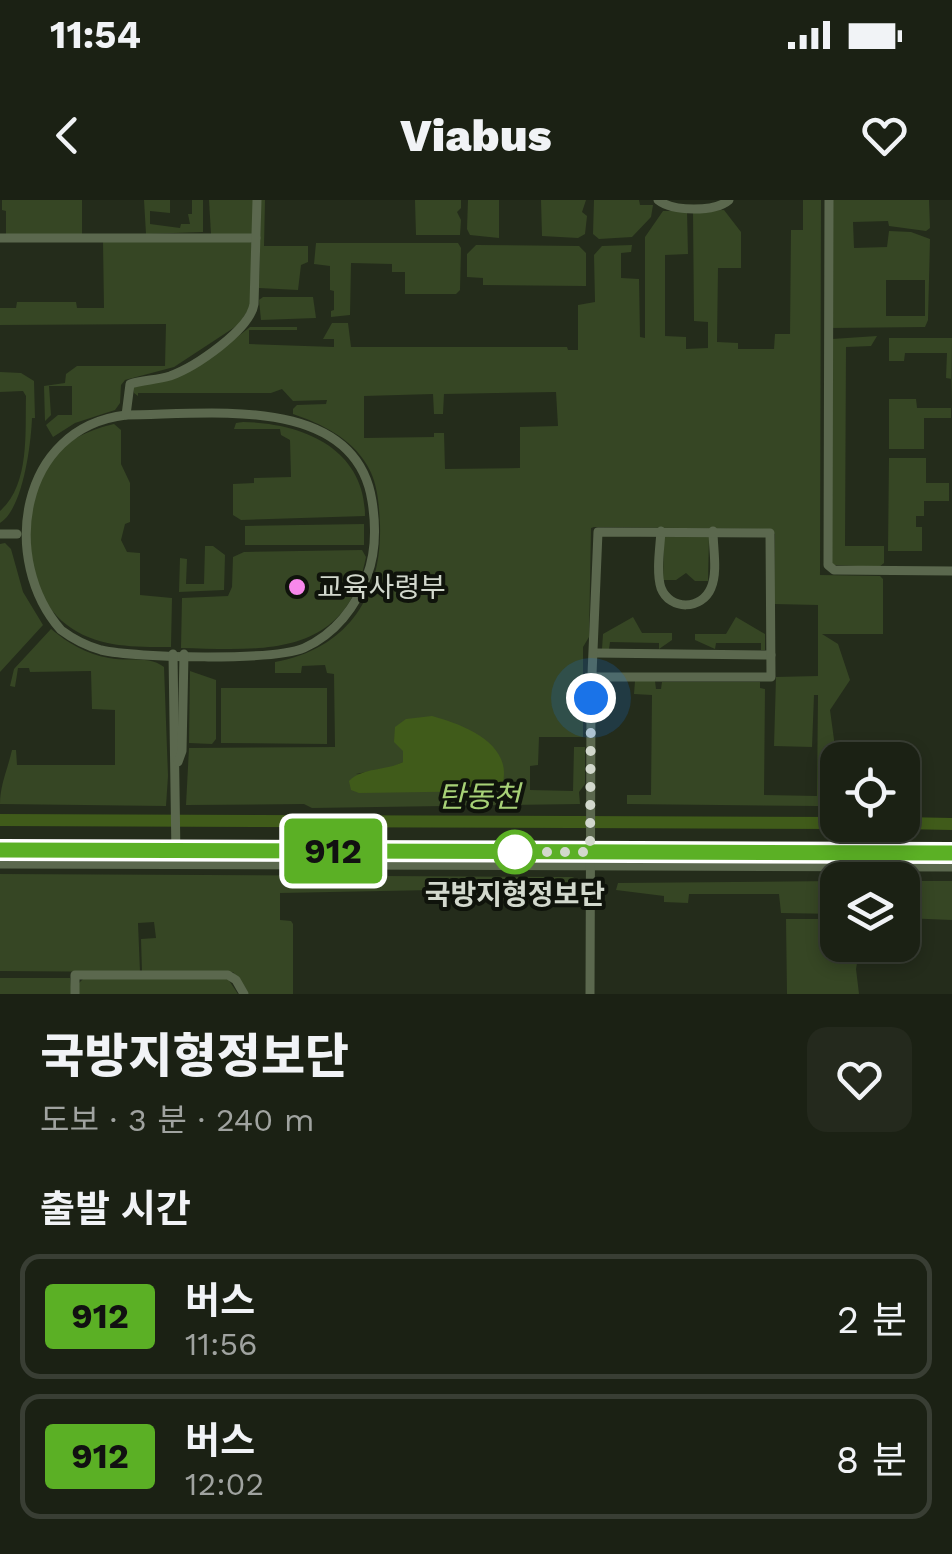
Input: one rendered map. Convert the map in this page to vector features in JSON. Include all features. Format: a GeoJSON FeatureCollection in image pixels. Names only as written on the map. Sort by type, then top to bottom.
{"type":"FeatureCollection","features":[{"type":"Feature","properties":{"kind":"street"},"geometry":{"type":"LineString","coordinates":[[126,415],[130,384],[177,372],[221,344],[250,318],[254,304],[256,200]]}},
{"type":"Feature","properties":{"kind":"street"},"geometry":{"type":"LineString","coordinates":[[658,200],[670,206],[714,207],[729,200]]}},
{"type":"Feature","properties":{"kind":"street"},"geometry":{"type":"LineString","coordinates":[[829,200],[828,566],[834,570],[952,570]]}},
{"type":"Feature","properties":{"kind":"street"},"geometry":{"type":"LineString","coordinates":[[0,238],[256,238]]}},
{"type":"Feature","properties":{"kind":"street"},"geometry":{"type":"LineString","coordinates":[[126,415],[270,416],[322,431],[342,446],[360,466],[370,489],[374,540],[370,569],[352,607],[329,632],[300,650],[281,655],[178,654],[100,650],[58,627],[31,592],[20,566],[16,534],[23,493],[49,450],[85,426],[126,415]]}},
{"type":"Feature","properties":{"kind":"street"},"geometry":{"type":"LineString","coordinates":[[661,531],[660,586],[669,600],[684,606],[700,601],[711,588],[713,531]]}},
{"type":"Feature","properties":{"kind":"street"},"geometry":{"type":"LineString","coordinates":[[590,994],[590,839],[593,677],[598,532],[766,532],[772,536],[770,678],[593,677]]}},
{"type":"Feature","properties":{"kind":"street"},"geometry":{"type":"LineString","coordinates":[[0,534],[16,534]]}},
{"type":"Feature","properties":{"kind":"street"},"geometry":{"type":"LineString","coordinates":[[176,864],[177,764],[173,751],[178,654]]}},
{"type":"Feature","properties":{"kind":"street"},"geometry":{"type":"LineString","coordinates":[[595,654],[770,655]]}},
{"type":"Feature","properties":{"kind":"street"},"geometry":{"type":"LineString","coordinates":[[0,850],[176,845],[952,853]]}},
{"type":"Feature","properties":{"kind":"street"},"geometry":{"type":"LineString","coordinates":[[0,864],[952,867]]}},
{"type":"Feature","properties":{"kind":"street"},"geometry":{"type":"LineString","coordinates":[[75,994],[75,975],[228,976],[236,980],[244,994]]}},
{"type":"Feature","properties":{"kind":"shaded area"},"geometry":{"type":"Polygon","coordinates":[[[2,200],[82,200],[82,235],[6,235],[2,200]]]}},
{"type":"Feature","properties":{"kind":"shaded area"},"geometry":{"type":"Polygon","coordinates":[[[144,200],[170,200],[170,213],[150,211],[150,224],[180,228],[181,224],[190,224],[192,200],[203,200],[203,232],[146,234],[144,200]]]}},
{"type":"Feature","properties":{"kind":"shaded area"},"geometry":{"type":"Polygon","coordinates":[[[209,200],[254,200],[254,232],[211,234],[209,200]]]}},
{"type":"Feature","properties":{"kind":"shaded area"},"geometry":{"type":"Polygon","coordinates":[[[261,200],[265,200],[264,246],[308,246],[308,262],[301,265],[298,290],[259,288],[261,200]]]}},
{"type":"Feature","properties":{"kind":"shaded area"},"geometry":{"type":"Polygon","coordinates":[[[415,200],[461,200],[457,212],[460,235],[416,235],[415,200]]]}},
{"type":"Feature","properties":{"kind":"shaded area"},"geometry":{"type":"Polygon","coordinates":[[[468,200],[499,200],[499,238],[470,235],[468,200]]]}},
{"type":"Feature","properties":{"kind":"shaded area"},"geometry":{"type":"Polygon","coordinates":[[[541,200],[586,200],[582,212],[587,216],[585,234],[578,238],[542,236],[541,200]]]}},
{"type":"Feature","properties":{"kind":"shaded area"},"geometry":{"type":"Polygon","coordinates":[[[594,200],[639,200],[640,205],[653,205],[651,217],[632,237],[599,239],[593,234],[594,200]]]}},
{"type":"Feature","properties":{"kind":"shaded area"},"geometry":{"type":"Polygon","coordinates":[[[803,200],[821,200],[820,575],[883,579],[883,634],[822,634],[838,644],[850,680],[830,710],[834,742],[820,742],[818,806],[627,804],[627,795],[651,795],[652,695],[634,694],[635,681],[655,681],[656,689],[661,689],[662,682],[760,682],[760,688],[765,689],[764,795],[817,796],[818,695],[814,695],[812,747],[774,746],[776,677],[818,676],[818,605],[774,604],[775,534],[769,529],[594,527],[589,637],[583,647],[583,737],[539,737],[538,765],[530,766],[530,790],[573,791],[574,747],[585,747],[585,784],[579,792],[580,804],[312,808],[304,804],[186,805],[189,748],[335,747],[334,674],[327,673],[325,665],[302,666],[301,673],[275,673],[275,662],[322,645],[355,616],[375,575],[379,551],[378,502],[371,472],[353,447],[325,427],[293,414],[297,405],[326,404],[327,400],[293,401],[282,389],[271,393],[138,396],[133,387],[158,382],[218,352],[250,327],[297,330],[249,330],[249,344],[334,347],[334,339],[323,339],[332,323],[348,323],[351,347],[578,350],[578,305],[595,302],[594,255],[602,246],[632,245],[631,252],[621,253],[621,278],[639,279],[640,337],[645,338],[645,237],[663,211],[687,211],[688,254],[665,255],[665,336],[686,337],[686,349],[708,348],[708,322],[694,321],[693,211],[724,210],[741,232],[741,268],[718,268],[717,342],[738,343],[738,349],[774,349],[775,334],[790,334],[791,230],[803,230],[803,200]],[[556,392],[444,394],[443,414],[434,414],[433,394],[364,396],[364,438],[434,437],[434,433],[444,433],[445,469],[520,468],[520,427],[558,426],[556,392]],[[403,751],[403,762],[393,767],[356,774],[495,791],[403,751]]]}},
{"type":"Feature","properties":{"kind":"shaded area"},"geometry":{"type":"Polygon","coordinates":[[[832,200],[929,200],[930,228],[926,231],[889,226],[888,221],[853,222],[854,248],[887,247],[889,231],[911,232],[930,239],[925,327],[832,328],[832,200]],[[886,280],[886,316],[925,316],[925,280],[886,280]]]}},
{"type":"Feature","properties":{"kind":"shaded area"},"geometry":{"type":"Polygon","coordinates":[[[103,241],[248,241],[252,243],[250,307],[238,325],[174,367],[125,380],[115,410],[75,423],[53,437],[46,425],[58,415],[72,415],[72,386],[49,386],[51,415],[45,421],[44,386],[65,383],[66,374],[77,366],[165,366],[166,324],[0,325],[0,308],[16,308],[17,302],[76,302],[77,308],[104,308],[103,241]]]}},
{"type":"Feature","properties":{"kind":"shaded area"},"geometry":{"type":"Polygon","coordinates":[[[316,243],[458,243],[460,290],[456,294],[405,294],[405,272],[392,272],[392,264],[351,263],[350,315],[331,317],[334,291],[330,290],[330,266],[314,264],[316,243]]]}},
{"type":"Feature","properties":{"kind":"shaded area"},"geometry":{"type":"Polygon","coordinates":[[[476,245],[579,246],[586,253],[586,286],[483,285],[483,278],[467,277],[467,254],[476,245]]]}},
{"type":"Feature","properties":{"kind":"shaded area"},"geometry":{"type":"Polygon","coordinates":[[[313,297],[316,318],[261,320],[259,300],[313,297]]]}},
{"type":"Feature","properties":{"kind":"shaded area"},"geometry":{"type":"Polygon","coordinates":[[[877,336],[871,346],[846,347],[845,546],[884,546],[884,563],[879,567],[835,565],[832,339],[877,336]]]}},
{"type":"Feature","properties":{"kind":"shaded area"},"geometry":{"type":"Polygon","coordinates":[[[889,338],[952,338],[951,379],[946,378],[947,353],[905,353],[904,361],[889,361],[889,338]]]}},
{"type":"Feature","properties":{"kind":"shaded area"},"geometry":{"type":"Polygon","coordinates":[[[0,372],[21,373],[34,381],[35,418],[20,491],[8,516],[0,523],[0,511],[10,500],[21,473],[26,396],[23,391],[0,392],[0,372]]]}},
{"type":"Feature","properties":{"kind":"shaded area"},"geometry":{"type":"Polygon","coordinates":[[[889,399],[916,399],[917,408],[951,408],[951,418],[924,418],[924,449],[889,449],[889,399]]]}},
{"type":"Feature","properties":{"kind":"shaded area"},"geometry":{"type":"Polygon","coordinates":[[[236,423],[287,428],[326,444],[354,473],[362,492],[365,516],[241,520],[233,515],[233,484],[254,483],[254,478],[291,477],[290,440],[281,435],[280,429],[234,429],[236,423]]]}},
{"type":"Feature","properties":{"kind":"shaded area"},"geometry":{"type":"Polygon","coordinates":[[[114,424],[121,430],[121,464],[130,483],[130,522],[125,524],[121,540],[127,552],[140,553],[140,595],[172,598],[171,647],[117,645],[79,633],[56,615],[33,574],[25,527],[33,492],[58,451],[72,440],[114,424]]]}},
{"type":"Feature","properties":{"kind":"shaded area"},"geometry":{"type":"Polygon","coordinates":[[[889,458],[926,458],[926,483],[949,483],[949,501],[924,501],[924,516],[916,516],[916,527],[922,527],[922,551],[888,551],[889,458]]]}},
{"type":"Feature","properties":{"kind":"shaded area"},"geometry":{"type":"Polygon","coordinates":[[[364,524],[364,545],[245,545],[245,526],[364,524]]]}},
{"type":"Feature","properties":{"kind":"shaded area"},"geometry":{"type":"Polygon","coordinates":[[[664,536],[709,537],[708,581],[695,581],[686,573],[676,580],[663,580],[664,536]]]}},
{"type":"Feature","properties":{"kind":"shaded area"},"geometry":{"type":"Polygon","coordinates":[[[0,544],[11,549],[23,592],[43,625],[0,672],[0,544]]]}},
{"type":"Feature","properties":{"kind":"shaded area"},"geometry":{"type":"Polygon","coordinates":[[[205,546],[213,546],[225,555],[224,590],[179,592],[180,558],[187,559],[186,584],[204,584],[205,546]]]}},
{"type":"Feature","properties":{"kind":"shaded area"},"geometry":{"type":"Polygon","coordinates":[[[362,550],[366,557],[356,590],[340,615],[320,631],[296,642],[270,647],[181,648],[182,598],[228,596],[233,557],[244,552],[362,550]]]}},
{"type":"Feature","properties":{"kind":"shaded area"},"geometry":{"type":"Polygon","coordinates":[[[633,617],[642,633],[672,633],[672,640],[659,649],[659,643],[610,642],[609,649],[602,649],[603,634],[633,617]]]}},
{"type":"Feature","properties":{"kind":"shaded area"},"geometry":{"type":"Polygon","coordinates":[[[736,617],[765,634],[765,650],[761,650],[761,643],[716,643],[715,649],[695,640],[695,634],[726,634],[736,617]]]}},
{"type":"Feature","properties":{"kind":"shaded area"},"geometry":{"type":"Polygon","coordinates":[[[51,629],[93,654],[152,661],[164,667],[166,806],[0,804],[12,750],[16,750],[17,765],[115,765],[115,710],[92,709],[91,671],[30,672],[29,668],[18,668],[15,687],[10,686],[14,669],[51,629]]]}},
{"type":"Feature","properties":{"kind":"shaded area"},"geometry":{"type":"Polygon","coordinates":[[[190,671],[216,680],[216,739],[212,744],[189,743],[190,671]]]}},
{"type":"Feature","properties":{"kind":"shaded area"},"geometry":{"type":"Polygon","coordinates":[[[221,688],[327,688],[327,744],[221,743],[221,688]]]}},
{"type":"Feature","properties":{"kind":"shaded area"},"geometry":{"type":"Polygon","coordinates":[[[432,716],[473,731],[495,749],[502,760],[501,789],[359,793],[351,790],[349,781],[355,777],[403,762],[403,751],[394,742],[395,727],[406,719],[432,716]]]}},
{"type":"Feature","properties":{"kind":"shaded area"},"geometry":{"type":"Polygon","coordinates":[[[210,856],[554,857],[553,860],[210,856]]]}},
{"type":"Feature","properties":{"kind":"shaded area"},"geometry":{"type":"Polygon","coordinates":[[[0,874],[572,877],[579,887],[280,893],[280,920],[293,924],[293,994],[248,994],[233,972],[142,972],[141,939],[156,938],[154,922],[138,923],[140,972],[0,971],[0,874]]]}},
{"type":"Feature","properties":{"kind":"shaded area"},"geometry":{"type":"Polygon","coordinates":[[[820,881],[820,914],[781,913],[779,894],[689,894],[688,903],[664,902],[664,896],[616,890],[618,883],[820,881]]]}},
{"type":"Feature","properties":{"kind":"shaded area"},"geometry":{"type":"Polygon","coordinates":[[[920,881],[952,881],[952,920],[920,919],[920,881]]]}},
{"type":"Feature","properties":{"kind":"shaded area"},"geometry":{"type":"Polygon","coordinates":[[[786,919],[820,919],[820,962],[857,962],[859,994],[787,994],[786,919]]]}},
{"type":"Feature","properties":{"kind":"shaded area"},"geometry":{"type":"Polygon","coordinates":[[[0,978],[70,978],[72,994],[0,994],[0,978]]]}},
{"type":"Feature","properties":{"kind":"shaded area"},"geometry":{"type":"Polygon","coordinates":[[[83,979],[228,979],[238,994],[79,994],[83,979]]]}},
{"type":"Feature","properties":{"kind":"waterway","name":"탄동천"},"geometry":{"type":"LineString","coordinates":[[0,820],[820,823]]}},
{"type":"Feature","properties":{"kind":"waterway","name":"탄동천"},"geometry":{"type":"LineString","coordinates":[[920,823],[952,824]]}},
{"type":"Feature","properties":{"kind":"bus line","name":"912"},"geometry":{"type":"LineString","coordinates":[[0,850],[952,853]]}},
{"type":"Feature","properties":{"kind":"place","name":"교육사령부"},"geometry":{"type":"Point","coordinates":[297,587]}},
{"type":"Feature","properties":{"kind":"place","name":"국방지형정보단"},"geometry":{"type":"Point","coordinates":[515,852]}},
{"type":"Feature","properties":{"kind":"route"},"geometry":{"type":"LineString","coordinates":[[515,852],[504,852],[590,852],[591,698]]}}]}
